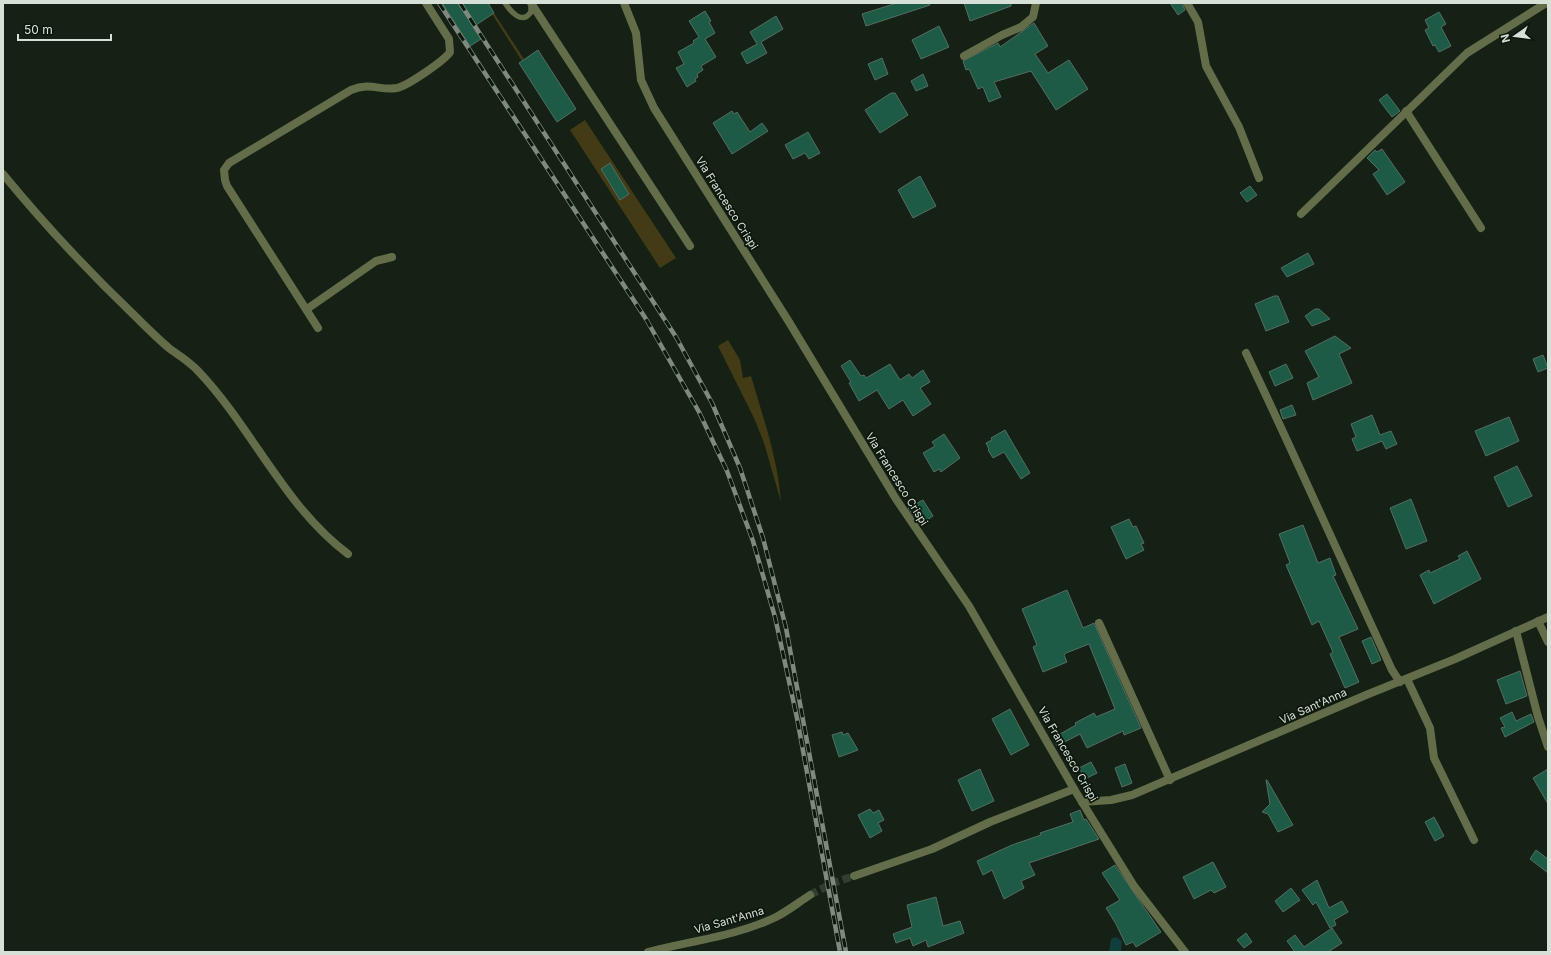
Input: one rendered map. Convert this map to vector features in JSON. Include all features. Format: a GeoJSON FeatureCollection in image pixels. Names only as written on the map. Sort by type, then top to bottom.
{"type":"FeatureCollection","features":[{"type":"Feature","properties":{"kind":"street"},"geometry":{"type":"LineString","coordinates":[[318,328],[227,186],[224,170],[229,163],[351,90],[367,85],[399,87],[442,61],[450,52],[449,40],[426,3]]}},
{"type":"Feature","properties":{"kind":"street"},"geometry":{"type":"LineString","coordinates":[[531,3],[690,246]]}},
{"type":"Feature","properties":{"kind":"street","name":"Via Francesco Crispi"},"geometry":{"type":"LineString","coordinates":[[624,3],[636,33],[641,80],[654,108],[789,322],[896,499],[972,610],[1074,789],[1134,886],[1184,952]]}},
{"type":"Feature","properties":{"kind":"street"},"geometry":{"type":"LineString","coordinates":[[964,56],[1002,35],[1021,27],[1033,17],[1036,3]]}},
{"type":"Feature","properties":{"kind":"street"},"geometry":{"type":"LineString","coordinates":[[1187,3],[1198,22],[1206,66],[1240,127],[1259,178]]}},
{"type":"Feature","properties":{"kind":"street"},"geometry":{"type":"LineString","coordinates":[[1301,214],[1467,53],[1546,3]]}},
{"type":"Feature","properties":{"kind":"street"},"geometry":{"type":"LineString","coordinates":[[1406,111],[1481,228]]}},
{"type":"Feature","properties":{"kind":"street"},"geometry":{"type":"LineString","coordinates":[[3,174],[45,225],[134,315],[169,348],[198,370],[229,406],[253,444],[292,498],[316,526],[348,554]]}},
{"type":"Feature","properties":{"kind":"street"},"geometry":{"type":"LineString","coordinates":[[307,309],[376,261],[392,257]]}},
{"type":"Feature","properties":{"kind":"street"},"geometry":{"type":"LineString","coordinates":[[1246,353],[1308,482],[1318,510],[1392,670],[1403,680],[1430,728],[1434,758],[1474,840]]}},
{"type":"Feature","properties":{"kind":"street","name":"Via Sant'Anna"},"geometry":{"type":"LineString","coordinates":[[1082,802],[1111,800],[1125,797],[1170,780],[1455,659],[1548,617]]}},
{"type":"Feature","properties":{"kind":"street"},"geometry":{"type":"LineString","coordinates":[[1538,621],[1548,642]]}},
{"type":"Feature","properties":{"kind":"street"},"geometry":{"type":"LineString","coordinates":[[1099,622],[1170,780]]}},
{"type":"Feature","properties":{"kind":"street"},"geometry":{"type":"LineString","coordinates":[[1516,631],[1538,717],[1548,747]]}},
{"type":"Feature","properties":{"kind":"street"},"geometry":{"type":"LineString","coordinates":[[854,876],[932,849],[990,822],[1074,789]]}},
{"type":"Feature","properties":{"kind":"street","name":"Via Sant'Anna"},"geometry":{"type":"LineString","coordinates":[[648,952],[718,936],[763,922],[777,916],[810,895]]}},
{"type":"Feature","properties":{"kind":"lane"},"geometry":{"type":"LineString","coordinates":[[505,3],[514,14],[522,18],[526,17],[531,12],[531,3]]}},
{"type":"Feature","properties":{"kind":"shaded area"},"geometry":{"type":"Polygon","coordinates":[[[494,13],[524,59],[522,61],[492,14],[494,13]]]}},
{"type":"Feature","properties":{"kind":"shaded area"},"geometry":{"type":"Polygon","coordinates":[[[585,120],[676,258],[660,268],[570,130],[585,120]]]}},
{"type":"Feature","properties":{"kind":"shaded area"},"geometry":{"type":"Polygon","coordinates":[[[728,340],[740,360],[743,378],[751,376],[777,470],[781,502],[764,443],[754,418],[718,346],[728,340]]]}},
{"type":"Feature","properties":{"kind":"water"},"geometry":{"type":"Polygon","coordinates":[[[1116,937],[1122,941],[1121,952],[1109,952],[1111,939],[1116,937]]]}},
{"type":"Feature","properties":{"kind":"building"},"geometry":{"type":"Polygon","coordinates":[[[442,3],[488,3],[494,13],[473,27],[481,39],[470,46],[442,3]]]}},
{"type":"Feature","properties":{"kind":"building"},"geometry":{"type":"Polygon","coordinates":[[[897,3],[929,3],[930,5],[866,26],[862,14],[897,3]]]}},
{"type":"Feature","properties":{"kind":"building"},"geometry":{"type":"Polygon","coordinates":[[[964,3],[1011,3],[1011,6],[970,21],[964,3]]]}},
{"type":"Feature","properties":{"kind":"building"},"geometry":{"type":"Polygon","coordinates":[[[1170,3],[1182,3],[1185,10],[1178,15],[1170,3]]]}},
{"type":"Feature","properties":{"kind":"building"},"geometry":{"type":"Polygon","coordinates":[[[705,11],[711,21],[709,22],[715,33],[705,39],[716,57],[701,66],[703,70],[697,74],[698,77],[695,79],[696,81],[687,87],[676,68],[684,64],[678,52],[694,43],[693,41],[699,37],[689,21],[705,11]]]}},
{"type":"Feature","properties":{"kind":"building"},"geometry":{"type":"Polygon","coordinates":[[[1439,12],[1446,24],[1441,27],[1451,46],[1439,52],[1435,45],[1433,46],[1425,30],[1429,28],[1425,20],[1439,12]]]}},
{"type":"Feature","properties":{"kind":"building"},"geometry":{"type":"Polygon","coordinates":[[[776,16],[783,29],[761,42],[767,53],[747,64],[741,53],[757,44],[750,32],[776,16]]]}},
{"type":"Feature","properties":{"kind":"building"},"geometry":{"type":"Polygon","coordinates":[[[1034,23],[1048,46],[1035,54],[1048,73],[1069,60],[1088,89],[1056,110],[1031,71],[994,82],[1001,97],[989,102],[983,87],[978,89],[969,69],[966,70],[963,61],[998,43],[1000,47],[1034,23]]]}},
{"type":"Feature","properties":{"kind":"building"},"geometry":{"type":"Polygon","coordinates":[[[939,26],[949,47],[921,59],[912,40],[939,26]]]}},
{"type":"Feature","properties":{"kind":"building"},"geometry":{"type":"Polygon","coordinates":[[[538,50],[576,109],[557,122],[519,63],[538,50]]]}},
{"type":"Feature","properties":{"kind":"building"},"geometry":{"type":"Polygon","coordinates":[[[882,58],[888,74],[875,80],[868,64],[882,58]]]}},
{"type":"Feature","properties":{"kind":"building"},"geometry":{"type":"Polygon","coordinates":[[[923,74],[928,86],[916,91],[911,81],[923,74]]]}},
{"type":"Feature","properties":{"kind":"building"},"geometry":{"type":"Polygon","coordinates":[[[891,93],[895,93],[908,115],[880,133],[865,110],[891,93]]]}},
{"type":"Feature","properties":{"kind":"building"},"geometry":{"type":"Polygon","coordinates":[[[1387,94],[1400,111],[1392,117],[1379,100],[1387,94]]]}},
{"type":"Feature","properties":{"kind":"building"},"geometry":{"type":"Polygon","coordinates":[[[732,111],[734,114],[737,112],[750,132],[762,123],[768,131],[732,154],[713,123],[732,111]]]}},
{"type":"Feature","properties":{"kind":"building"},"geometry":{"type":"Polygon","coordinates":[[[808,132],[820,153],[809,159],[805,153],[793,159],[785,145],[808,132]]]}},
{"type":"Feature","properties":{"kind":"building"},"geometry":{"type":"Polygon","coordinates":[[[1382,149],[1405,182],[1387,195],[1373,174],[1379,170],[1367,158],[1375,150],[1377,152],[1382,149]]]}},
{"type":"Feature","properties":{"kind":"building"},"geometry":{"type":"Polygon","coordinates":[[[610,163],[629,194],[620,200],[601,169],[610,163]]]}},
{"type":"Feature","properties":{"kind":"building"},"geometry":{"type":"Polygon","coordinates":[[[920,176],[936,206],[913,218],[898,190],[920,176]]]}},
{"type":"Feature","properties":{"kind":"building"},"geometry":{"type":"Polygon","coordinates":[[[1250,186],[1257,195],[1247,202],[1240,193],[1250,186]]]}},
{"type":"Feature","properties":{"kind":"building"},"geometry":{"type":"Polygon","coordinates":[[[1308,253],[1314,264],[1287,277],[1281,268],[1308,253]]]}},
{"type":"Feature","properties":{"kind":"building"},"geometry":{"type":"Polygon","coordinates":[[[1274,296],[1278,296],[1289,322],[1266,331],[1255,304],[1274,296]]]}},
{"type":"Feature","properties":{"kind":"building"},"geometry":{"type":"Polygon","coordinates":[[[1315,309],[1319,309],[1330,319],[1312,326],[1305,316],[1315,309]]]}},
{"type":"Feature","properties":{"kind":"building"},"geometry":{"type":"Polygon","coordinates":[[[1335,336],[1351,348],[1339,354],[1352,383],[1313,400],[1307,383],[1319,377],[1305,351],[1335,336]]]}},
{"type":"Feature","properties":{"kind":"building"},"geometry":{"type":"Polygon","coordinates":[[[1543,355],[1548,368],[1538,372],[1533,359],[1543,355]]]}},
{"type":"Feature","properties":{"kind":"building"},"geometry":{"type":"Polygon","coordinates":[[[850,360],[861,376],[864,375],[866,378],[890,364],[900,380],[909,374],[912,378],[923,370],[930,382],[920,388],[931,404],[913,416],[903,400],[889,409],[877,390],[859,401],[849,383],[851,382],[841,366],[850,360]]]}},
{"type":"Feature","properties":{"kind":"building"},"geometry":{"type":"Polygon","coordinates":[[[1286,364],[1293,378],[1275,386],[1269,372],[1286,364]]]}},
{"type":"Feature","properties":{"kind":"building"},"geometry":{"type":"Polygon","coordinates":[[[1292,405],[1296,415],[1283,419],[1280,410],[1292,405]]]}},
{"type":"Feature","properties":{"kind":"building"},"geometry":{"type":"Polygon","coordinates":[[[1372,415],[1380,435],[1391,431],[1397,444],[1386,449],[1382,441],[1357,451],[1352,439],[1356,437],[1351,424],[1372,415]]]}},
{"type":"Feature","properties":{"kind":"building"},"geometry":{"type":"Polygon","coordinates":[[[1509,417],[1519,441],[1486,456],[1475,431],[1509,417]]]}},
{"type":"Feature","properties":{"kind":"building"},"geometry":{"type":"Polygon","coordinates":[[[1005,430],[1030,473],[1021,479],[1004,452],[993,458],[988,450],[989,449],[986,443],[992,440],[991,438],[1005,430]]]}},
{"type":"Feature","properties":{"kind":"building"},"geometry":{"type":"Polygon","coordinates":[[[944,434],[960,458],[941,472],[939,469],[934,472],[923,453],[935,446],[932,442],[944,434]]]}},
{"type":"Feature","properties":{"kind":"building"},"geometry":{"type":"Polygon","coordinates":[[[1517,466],[1532,496],[1508,507],[1494,477],[1517,466]]]}},
{"type":"Feature","properties":{"kind":"building"},"geometry":{"type":"Polygon","coordinates":[[[1411,499],[1427,541],[1406,549],[1390,508],[1411,499]]]}},
{"type":"Feature","properties":{"kind":"building"},"geometry":{"type":"Polygon","coordinates":[[[923,500],[933,516],[920,525],[908,508],[923,500]]]}},
{"type":"Feature","properties":{"kind":"building"},"geometry":{"type":"Polygon","coordinates":[[[1129,519],[1133,527],[1136,526],[1144,543],[1141,544],[1144,550],[1126,559],[1111,527],[1129,519]]]}},
{"type":"Feature","properties":{"kind":"building"},"geometry":{"type":"Polygon","coordinates":[[[1303,525],[1318,563],[1330,558],[1336,575],[1333,576],[1358,629],[1339,637],[1359,682],[1345,688],[1330,654],[1333,652],[1319,621],[1312,625],[1286,565],[1290,563],[1279,534],[1303,525]]]}},
{"type":"Feature","properties":{"kind":"building"},"geometry":{"type":"Polygon","coordinates":[[[1467,551],[1481,579],[1434,604],[1420,575],[1429,570],[1430,573],[1460,559],[1458,556],[1467,551]]]}},
{"type":"Feature","properties":{"kind":"building"},"geometry":{"type":"Polygon","coordinates":[[[1067,590],[1083,628],[1094,623],[1141,728],[1124,735],[1123,731],[1087,748],[1080,734],[1057,746],[1053,738],[1076,725],[1075,723],[1094,713],[1096,717],[1115,709],[1089,644],[1066,653],[1064,655],[1067,662],[1043,672],[1033,647],[1037,645],[1022,609],[1067,590]]]}},
{"type":"Feature","properties":{"kind":"building"},"geometry":{"type":"Polygon","coordinates":[[[1371,637],[1381,660],[1372,664],[1362,641],[1371,637]]]}},
{"type":"Feature","properties":{"kind":"building"},"geometry":{"type":"Polygon","coordinates":[[[1520,671],[1527,696],[1506,704],[1497,680],[1520,671]]]}},
{"type":"Feature","properties":{"kind":"building"},"geometry":{"type":"Polygon","coordinates":[[[1010,709],[1029,745],[1011,755],[992,719],[1010,709]]]}},
{"type":"Feature","properties":{"kind":"building"},"geometry":{"type":"Polygon","coordinates":[[[1512,712],[1516,721],[1531,714],[1534,722],[1505,737],[1501,728],[1505,727],[1500,718],[1512,712]]]}},
{"type":"Feature","properties":{"kind":"building"},"geometry":{"type":"Polygon","coordinates":[[[842,732],[843,735],[848,733],[858,750],[839,757],[832,735],[842,732]]]}},
{"type":"Feature","properties":{"kind":"building"},"geometry":{"type":"Polygon","coordinates":[[[1091,762],[1097,773],[1085,779],[1079,768],[1091,762]]]}},
{"type":"Feature","properties":{"kind":"building"},"geometry":{"type":"Polygon","coordinates":[[[1125,764],[1132,783],[1122,787],[1115,768],[1125,764]]]}},
{"type":"Feature","properties":{"kind":"building"},"geometry":{"type":"Polygon","coordinates":[[[980,769],[994,801],[972,811],[958,780],[980,769]]]}},
{"type":"Feature","properties":{"kind":"building"},"geometry":{"type":"Polygon","coordinates":[[[1548,769],[1548,804],[1533,778],[1548,769]]]}},
{"type":"Feature","properties":{"kind":"building"},"geometry":{"type":"Polygon","coordinates":[[[1266,780],[1293,825],[1278,832],[1268,814],[1262,812],[1270,804],[1266,780]]]}},
{"type":"Feature","properties":{"kind":"building"},"geometry":{"type":"Polygon","coordinates":[[[870,809],[873,813],[879,810],[884,820],[878,823],[882,831],[870,838],[858,815],[870,809]]]}},
{"type":"Feature","properties":{"kind":"building"},"geometry":{"type":"Polygon","coordinates":[[[1080,810],[1084,820],[1086,819],[1099,839],[1029,863],[1035,875],[1021,881],[1024,888],[1004,899],[992,870],[983,875],[977,861],[1012,845],[1041,835],[1040,833],[1073,822],[1070,814],[1080,810]]]}},
{"type":"Feature","properties":{"kind":"building"},"geometry":{"type":"Polygon","coordinates":[[[1434,817],[1444,836],[1435,841],[1425,822],[1434,817]]]}},
{"type":"Feature","properties":{"kind":"building"},"geometry":{"type":"Polygon","coordinates":[[[1536,850],[1548,859],[1548,873],[1530,859],[1536,850]]]}},
{"type":"Feature","properties":{"kind":"building"},"geometry":{"type":"Polygon","coordinates":[[[1213,862],[1226,887],[1214,893],[1211,890],[1194,899],[1183,877],[1213,862]]]}},
{"type":"Feature","properties":{"kind":"building"},"geometry":{"type":"Polygon","coordinates":[[[1115,865],[1161,932],[1136,947],[1133,942],[1126,945],[1106,908],[1120,900],[1102,873],[1115,865]]]}},
{"type":"Feature","properties":{"kind":"building"},"geometry":{"type":"Polygon","coordinates":[[[1317,880],[1329,908],[1342,901],[1348,912],[1334,920],[1336,925],[1330,928],[1316,902],[1313,905],[1302,890],[1317,880]]]}},
{"type":"Feature","properties":{"kind":"building"},"geometry":{"type":"Polygon","coordinates":[[[1291,888],[1300,900],[1283,912],[1275,901],[1291,888]]]}},
{"type":"Feature","properties":{"kind":"building"},"geometry":{"type":"Polygon","coordinates":[[[936,897],[943,926],[960,921],[964,933],[928,947],[926,940],[913,946],[910,938],[896,943],[893,934],[912,927],[907,905],[936,897]]]}},
{"type":"Feature","properties":{"kind":"building"},"geometry":{"type":"Polygon","coordinates":[[[1332,928],[1342,943],[1328,952],[1295,952],[1287,941],[1295,935],[1304,947],[1332,928]]]}},
{"type":"Feature","properties":{"kind":"building"},"geometry":{"type":"Polygon","coordinates":[[[1246,933],[1252,942],[1244,948],[1237,940],[1246,933]]]}},
{"type":"Feature","properties":{"kind":"tunnel"},"geometry":{"type":"LineString","coordinates":[[810,895],[833,883],[854,876]]}},
{"type":"Feature","properties":{"kind":"railway"},"geometry":{"type":"LineString","coordinates":[[439,3],[646,319],[699,412],[727,471],[753,541],[775,617],[797,718],[840,952]]}},
{"type":"Feature","properties":{"kind":"railway"},"geometry":{"type":"LineString","coordinates":[[460,3],[676,337],[712,403],[740,468],[763,538],[786,628],[846,952]]}}]}
